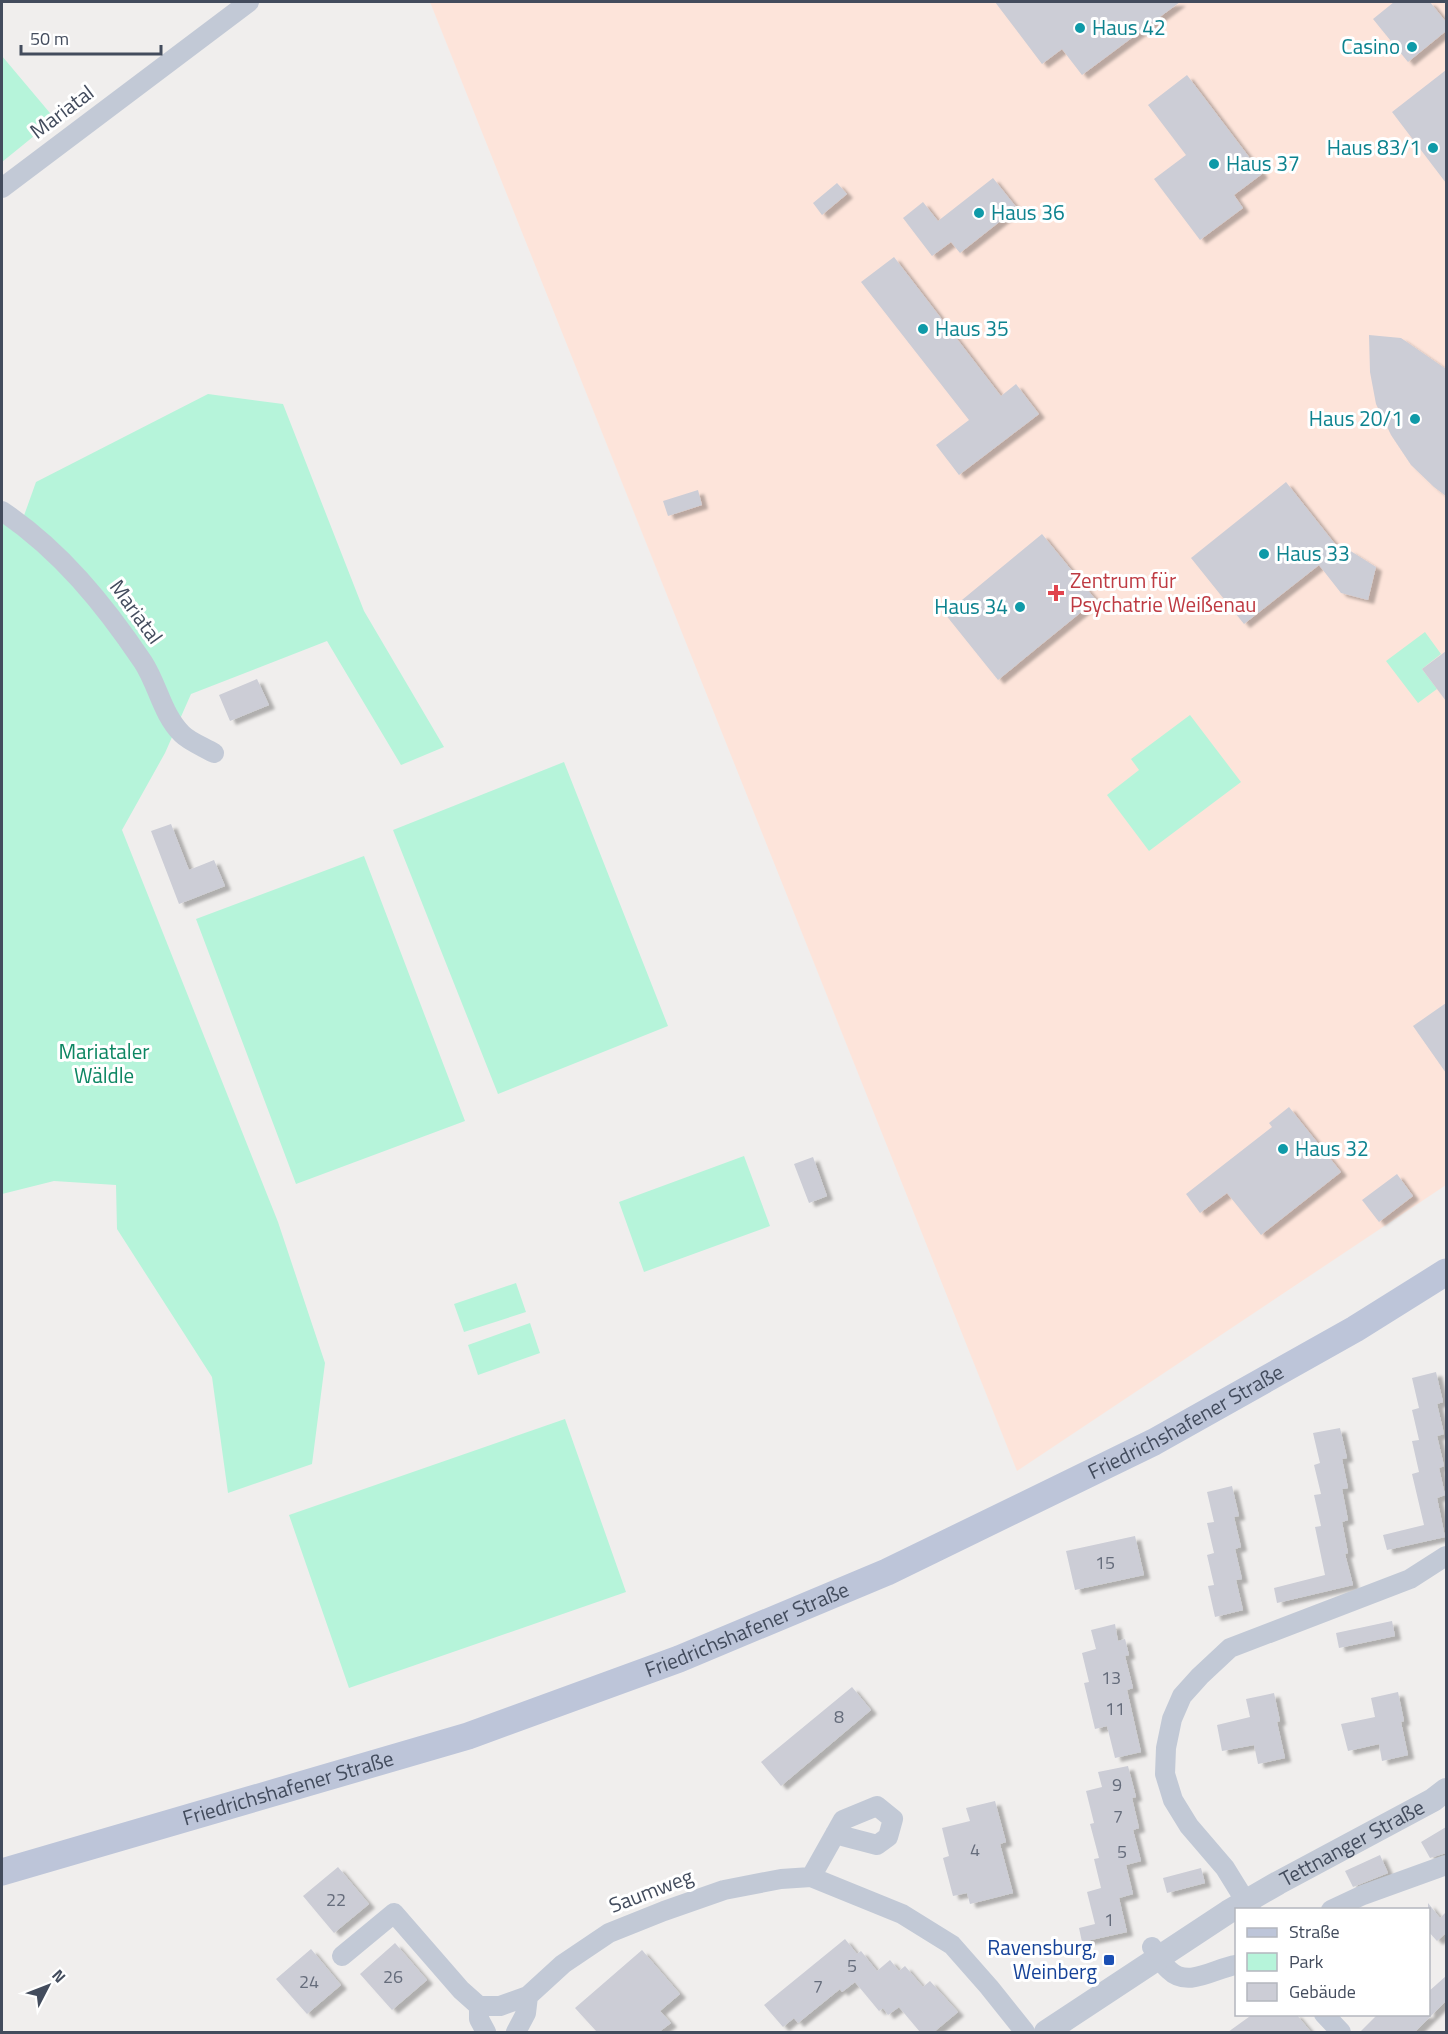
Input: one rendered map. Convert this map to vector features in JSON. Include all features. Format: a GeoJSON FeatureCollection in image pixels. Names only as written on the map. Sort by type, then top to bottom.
{"type":"FeatureCollection","features":[{"type":"Feature","properties":{"kind":"main road","name":"Friedrichshafener Straße"},"geometry":{"type":"LineString","coordinates":[[2,1872],[468,1736],[690,1655],[886,1572],[1154,1442],[1355,1329],[1446,1272]]}},
{"type":"Feature","properties":{"kind":"street","name":"Mariatal"},"geometry":{"type":"LineString","coordinates":[[2,188],[249,2]]}},
{"type":"Feature","properties":{"kind":"street","name":"Mariatal"},"geometry":{"type":"LineString","coordinates":[[2,511],[53,552],[88,588],[120,628],[146,666],[169,717],[183,736],[214,753]]}},
{"type":"Feature","properties":{"kind":"street"},"geometry":{"type":"LineString","coordinates":[[1249,1906],[1225,1868],[1190,1826],[1173,1800],[1166,1774],[1166,1749],[1172,1719],[1182,1696],[1230,1648],[1410,1579],[1446,1556]]}},
{"type":"Feature","properties":{"kind":"street","name":"Tettnanger Straße"},"geometry":{"type":"LineString","coordinates":[[1249,1906],[1446,1790]]}},
{"type":"Feature","properties":{"kind":"street"},"geometry":{"type":"LineString","coordinates":[[812,1877],[835,1834]]}},
{"type":"Feature","properties":{"kind":"street"},"geometry":{"type":"LineString","coordinates":[[1335,1908],[1363,1895],[1446,1865]]}},
{"type":"Feature","properties":{"kind":"street","name":"Saumweg"},"geometry":{"type":"LineString","coordinates":[[479,2006],[500,2006],[528,1996],[563,1964],[609,1933],[724,1890],[781,1879],[812,1877],[902,1914],[952,1945],[1025,2032]]}},
{"type":"Feature","properties":{"kind":"street"},"geometry":{"type":"LineString","coordinates":[[342,1956],[394,1912],[461,1990],[479,2006],[479,2019],[486,2032]]}},
{"type":"Feature","properties":{"kind":"street","name":"Tettnanger Straße"},"geometry":{"type":"LineString","coordinates":[[1046,2032],[1156,1952],[1235,1913]]}},
{"type":"Feature","properties":{"kind":"street"},"geometry":{"type":"LineString","coordinates":[[1156,1952],[1167,1969],[1174,1975],[1186,1979],[1234,1965]]}},
{"type":"Feature","properties":{"kind":"street"},"geometry":{"type":"LineString","coordinates":[[516,2032],[526,2013],[528,1996]]}},
{"type":"Feature","properties":{"kind":"street"},"geometry":{"type":"LineString","coordinates":[[1326,2016],[1341,2032]]}},
{"type":"Feature","properties":{"kind":"shaded area","name":"Zentrum für Psychatrie Weißenau"},"geometry":{"type":"Polygon","coordinates":[[[430,2],[1446,2],[1446,1185],[1017,1471],[430,2]]]}},
{"type":"Feature","properties":{"kind":"green space"},"geometry":{"type":"Polygon","coordinates":[[[2,56],[55,119],[2,162],[2,56]]]}},
{"type":"Feature","properties":{"kind":"green space","name":"Mariataler Wäldle"},"geometry":{"type":"Polygon","coordinates":[[[208,394],[283,404],[364,611],[444,747],[401,765],[327,641],[191,694],[165,753],[122,830],[278,1222],[325,1363],[312,1464],[228,1493],[212,1377],[117,1229],[116,1185],[54,1181],[2,1194],[2,511],[21,524],[36,482],[208,394]]]}},
{"type":"Feature","properties":{"kind":"green space"},"geometry":{"type":"Polygon","coordinates":[[[1425,632],[1441,654],[1422,669],[1437,689],[1418,703],[1386,661],[1425,632]]]}},
{"type":"Feature","properties":{"kind":"green space"},"geometry":{"type":"Polygon","coordinates":[[[1190,715],[1241,782],[1149,851],[1107,795],[1139,770],[1131,759],[1190,715]]]}},
{"type":"Feature","properties":{"kind":"green space"},"geometry":{"type":"Polygon","coordinates":[[[564,762],[668,1026],[498,1094],[393,830],[564,762]]]}},
{"type":"Feature","properties":{"kind":"green space"},"geometry":{"type":"Polygon","coordinates":[[[364,856],[465,1121],[296,1184],[196,919],[364,856]]]}},
{"type":"Feature","properties":{"kind":"green space"},"geometry":{"type":"Polygon","coordinates":[[[744,1156],[770,1226],[644,1272],[619,1202],[744,1156]]]}},
{"type":"Feature","properties":{"kind":"green space"},"geometry":{"type":"Polygon","coordinates":[[[516,1283],[526,1312],[464,1332],[454,1304],[516,1283]]]}},
{"type":"Feature","properties":{"kind":"green space"},"geometry":{"type":"Polygon","coordinates":[[[530,1323],[540,1353],[478,1375],[468,1345],[530,1323]]]}},
{"type":"Feature","properties":{"kind":"green space"},"geometry":{"type":"Polygon","coordinates":[[[565,1419],[626,1592],[349,1688],[289,1515],[565,1419]]]}},
{"type":"Feature","properties":{"kind":"building","name":"Haus 42"},"geometry":{"type":"Polygon","coordinates":[[[995,2],[1180,2],[1082,75],[1062,49],[1042,64],[995,2]]]}},
{"type":"Feature","properties":{"kind":"building","name":"Casino"},"geometry":{"type":"Polygon","coordinates":[[[1394,2],[1430,2],[1446,22],[1446,31],[1408,62],[1373,19],[1394,2]]]}},
{"type":"Feature","properties":{"kind":"building","name":"Haus 83/1"},"geometry":{"type":"Polygon","coordinates":[[[1446,70],[1446,183],[1392,112],[1446,70]]]}},
{"type":"Feature","properties":{"kind":"building","name":"Haus 37"},"geometry":{"type":"Polygon","coordinates":[[[1187,75],[1262,174],[1234,195],[1243,208],[1200,240],[1154,179],[1186,155],[1148,105],[1187,75]]]}},
{"type":"Feature","properties":{"kind":"building","name":"Haus 36"},"geometry":{"type":"Polygon","coordinates":[[[993,178],[1017,208],[960,253],[951,242],[932,256],[903,218],[923,202],[938,221],[993,178]]]}},
{"type":"Feature","properties":{"kind":"building"},"geometry":{"type":"Polygon","coordinates":[[[837,183],[847,194],[822,215],[813,203],[837,183]]]}},
{"type":"Feature","properties":{"kind":"building"},"geometry":{"type":"Polygon","coordinates":[[[894,257],[1001,396],[1016,384],[1039,414],[959,475],[936,445],[969,420],[861,282],[894,257]]]}},
{"type":"Feature","properties":{"kind":"building","name":"Haus 20/1"},"geometry":{"type":"Polygon","coordinates":[[[1369,335],[1401,338],[1446,369],[1446,496],[1411,465],[1391,435],[1376,404],[1370,372],[1369,335]]]}},
{"type":"Feature","properties":{"kind":"building","name":"Haus 33"},"geometry":{"type":"Polygon","coordinates":[[[1286,482],[1343,554],[1349,550],[1376,567],[1368,600],[1341,593],[1319,565],[1244,624],[1191,558],[1286,482]]]}},
{"type":"Feature","properties":{"kind":"building"},"geometry":{"type":"Polygon","coordinates":[[[698,490],[702,505],[668,516],[663,501],[698,490]]]}},
{"type":"Feature","properties":{"kind":"building","name":"Haus 34"},"geometry":{"type":"Polygon","coordinates":[[[1042,534],[1096,600],[998,680],[945,614],[1042,534]]]}},
{"type":"Feature","properties":{"kind":"building"},"geometry":{"type":"Polygon","coordinates":[[[1446,651],[1446,701],[1422,669],[1446,651]]]}},
{"type":"Feature","properties":{"kind":"building"},"geometry":{"type":"Polygon","coordinates":[[[257,679],[269,705],[230,721],[219,695],[257,679]]]}},
{"type":"Feature","properties":{"kind":"building"},"geometry":{"type":"Polygon","coordinates":[[[171,824],[189,870],[214,860],[225,886],[179,904],[151,831],[171,824]]]}},
{"type":"Feature","properties":{"kind":"building"},"geometry":{"type":"Polygon","coordinates":[[[1446,1003],[1446,1073],[1413,1026],[1446,1003]]]}},
{"type":"Feature","properties":{"kind":"building","name":"Haus 32"},"geometry":{"type":"Polygon","coordinates":[[[1289,1107],[1341,1172],[1261,1235],[1227,1193],[1200,1213],[1186,1194],[1272,1127],[1269,1123],[1289,1107]]]}},
{"type":"Feature","properties":{"kind":"building"},"geometry":{"type":"Polygon","coordinates":[[[813,1157],[827,1196],[809,1203],[794,1164],[813,1157]]]}},
{"type":"Feature","properties":{"kind":"building"},"geometry":{"type":"Polygon","coordinates":[[[1397,1174],[1413,1196],[1379,1222],[1362,1200],[1397,1174]]]}},
{"type":"Feature","properties":{"kind":"building"},"geometry":{"type":"Polygon","coordinates":[[[1436,1372],[1443,1402],[1437,1404],[1444,1434],[1437,1436],[1444,1466],[1439,1468],[1445,1495],[1437,1498],[1445,1537],[1387,1550],[1383,1535],[1424,1525],[1412,1474],[1419,1472],[1412,1441],[1419,1440],[1412,1410],[1419,1408],[1412,1378],[1436,1372]]]}},
{"type":"Feature","properties":{"kind":"building"},"geometry":{"type":"Polygon","coordinates":[[[1340,1428],[1347,1458],[1342,1459],[1348,1488],[1342,1489],[1348,1520],[1342,1522],[1348,1553],[1345,1554],[1353,1585],[1277,1603],[1274,1588],[1325,1575],[1315,1527],[1321,1526],[1314,1495],[1321,1494],[1314,1465],[1320,1463],[1313,1433],[1340,1428]]]}},
{"type":"Feature","properties":{"kind":"building"},"geometry":{"type":"Polygon","coordinates":[[[1232,1486],[1239,1516],[1234,1517],[1241,1547],[1235,1549],[1242,1579],[1236,1580],[1243,1610],[1215,1617],[1208,1586],[1214,1585],[1207,1555],[1214,1553],[1207,1523],[1214,1522],[1207,1492],[1232,1486]]]}},
{"type":"Feature","properties":{"kind":"building"},"geometry":{"type":"Polygon","coordinates":[[[1135,1536],[1144,1575],[1075,1590],[1066,1551],[1135,1536]]]}},
{"type":"Feature","properties":{"kind":"building"},"geometry":{"type":"Polygon","coordinates":[[[1392,1621],[1395,1636],[1339,1648],[1336,1633],[1392,1621]]]}},
{"type":"Feature","properties":{"kind":"building"},"geometry":{"type":"Polygon","coordinates":[[[1115,1624],[1118,1641],[1125,1639],[1129,1655],[1125,1656],[1133,1688],[1127,1690],[1141,1752],[1115,1758],[1107,1726],[1095,1729],[1084,1683],[1089,1682],[1082,1653],[1096,1649],[1091,1630],[1115,1624]]]}},
{"type":"Feature","properties":{"kind":"building"},"geometry":{"type":"Polygon","coordinates":[[[852,1687],[871,1710],[781,1786],[761,1762],[852,1687]]]}},
{"type":"Feature","properties":{"kind":"building"},"geometry":{"type":"Polygon","coordinates":[[[1398,1692],[1408,1755],[1382,1761],[1379,1744],[1348,1751],[1341,1724],[1375,1717],[1371,1698],[1398,1692]]]}},
{"type":"Feature","properties":{"kind":"building"},"geometry":{"type":"Polygon","coordinates":[[[1274,1693],[1280,1721],[1277,1722],[1285,1758],[1258,1764],[1254,1745],[1222,1751],[1217,1725],[1250,1717],[1246,1699],[1274,1693]]]}},
{"type":"Feature","properties":{"kind":"building"},"geometry":{"type":"Polygon","coordinates":[[[1128,1766],[1136,1797],[1132,1798],[1139,1828],[1133,1830],[1141,1861],[1126,1865],[1133,1894],[1119,1898],[1127,1932],[1082,1942],[1079,1928],[1095,1924],[1087,1892],[1101,1888],[1094,1859],[1099,1858],[1090,1824],[1094,1823],[1086,1791],[1102,1787],[1098,1772],[1128,1766]]]}},
{"type":"Feature","properties":{"kind":"building"},"geometry":{"type":"Polygon","coordinates":[[[995,1801],[1006,1842],[1000,1844],[1013,1893],[970,1904],[967,1893],[953,1896],[943,1858],[949,1856],[942,1828],[970,1821],[966,1808],[995,1801]]]}},
{"type":"Feature","properties":{"kind":"building"},"geometry":{"type":"Polygon","coordinates":[[[1446,1827],[1446,1853],[1430,1858],[1421,1842],[1446,1827]]]}},
{"type":"Feature","properties":{"kind":"building"},"geometry":{"type":"Polygon","coordinates":[[[1380,1855],[1388,1873],[1353,1887],[1345,1871],[1380,1855]]]}},
{"type":"Feature","properties":{"kind":"building"},"geometry":{"type":"Polygon","coordinates":[[[338,1867],[369,1904],[334,1933],[303,1896],[338,1867]]]}},
{"type":"Feature","properties":{"kind":"building"},"geometry":{"type":"Polygon","coordinates":[[[1201,1868],[1205,1883],[1167,1893],[1163,1878],[1201,1868]]]}},
{"type":"Feature","properties":{"kind":"building"},"geometry":{"type":"Polygon","coordinates":[[[1428,1903],[1440,1918],[1446,1912],[1446,1933],[1437,1941],[1430,1933],[1430,1908],[1428,1908],[1428,1903]]]}},
{"type":"Feature","properties":{"kind":"building"},"geometry":{"type":"Polygon","coordinates":[[[845,1939],[857,1954],[861,1951],[877,1971],[890,1960],[899,1971],[905,1966],[923,1987],[930,1981],[958,2012],[934,2032],[920,2032],[899,2007],[888,2015],[883,2008],[879,2011],[855,1982],[842,1992],[840,1989],[798,2023],[794,2018],[783,2027],[764,2005],[845,1939]]]}},
{"type":"Feature","properties":{"kind":"building"},"geometry":{"type":"Polygon","coordinates":[[[395,1943],[427,1980],[392,2010],[360,1974],[395,1943]]]}},
{"type":"Feature","properties":{"kind":"building"},"geometry":{"type":"Polygon","coordinates":[[[311,1949],[341,1985],[307,2014],[276,1979],[311,1949]]]}},
{"type":"Feature","properties":{"kind":"building"},"geometry":{"type":"Polygon","coordinates":[[[642,1950],[680,1994],[660,2011],[671,2023],[659,2032],[597,2032],[575,2008],[642,1950]]]}},
{"type":"Feature","properties":{"kind":"building"},"geometry":{"type":"Polygon","coordinates":[[[1446,1976],[1446,2001],[1415,2032],[1360,2032],[1376,2016],[1430,2016],[1430,1990],[1446,1976]]]}},
{"type":"Feature","properties":{"kind":"building"},"geometry":{"type":"Polygon","coordinates":[[[1250,2016],[1298,2016],[1311,2032],[1228,2032],[1250,2016]]]}},
{"type":"Feature","properties":{"kind":"place","name":"Haus 42"},"geometry":{"type":"Point","coordinates":[1080,28]}},
{"type":"Feature","properties":{"kind":"place","name":"Casino"},"geometry":{"type":"Point","coordinates":[1412,47]}},
{"type":"Feature","properties":{"kind":"place","name":"Haus 83/1"},"geometry":{"type":"Point","coordinates":[1433,148]}},
{"type":"Feature","properties":{"kind":"place","name":"Haus 37"},"geometry":{"type":"Point","coordinates":[1214,164]}},
{"type":"Feature","properties":{"kind":"place","name":"Haus 36"},"geometry":{"type":"Point","coordinates":[979,213]}},
{"type":"Feature","properties":{"kind":"place","name":"Haus 35"},"geometry":{"type":"Point","coordinates":[923,329]}},
{"type":"Feature","properties":{"kind":"place","name":"Haus 20/1"},"geometry":{"type":"Point","coordinates":[1415,419]}},
{"type":"Feature","properties":{"kind":"place","name":"Haus 33"},"geometry":{"type":"Point","coordinates":[1264,554]}},
{"type":"Feature","properties":{"kind":"place","name":"Zentrum für Psychatrie Weißenau"},"geometry":{"type":"Point","coordinates":[1056,593]}},
{"type":"Feature","properties":{"kind":"place","name":"Haus 34"},"geometry":{"type":"Point","coordinates":[1020,607]}},
{"type":"Feature","properties":{"kind":"place","name":"Haus 32"},"geometry":{"type":"Point","coordinates":[1283,1149]}},
{"type":"Feature","properties":{"kind":"place","name":"Ravensburg, Weinberg"},"geometry":{"type":"Point","coordinates":[1109,1960]}}]}
